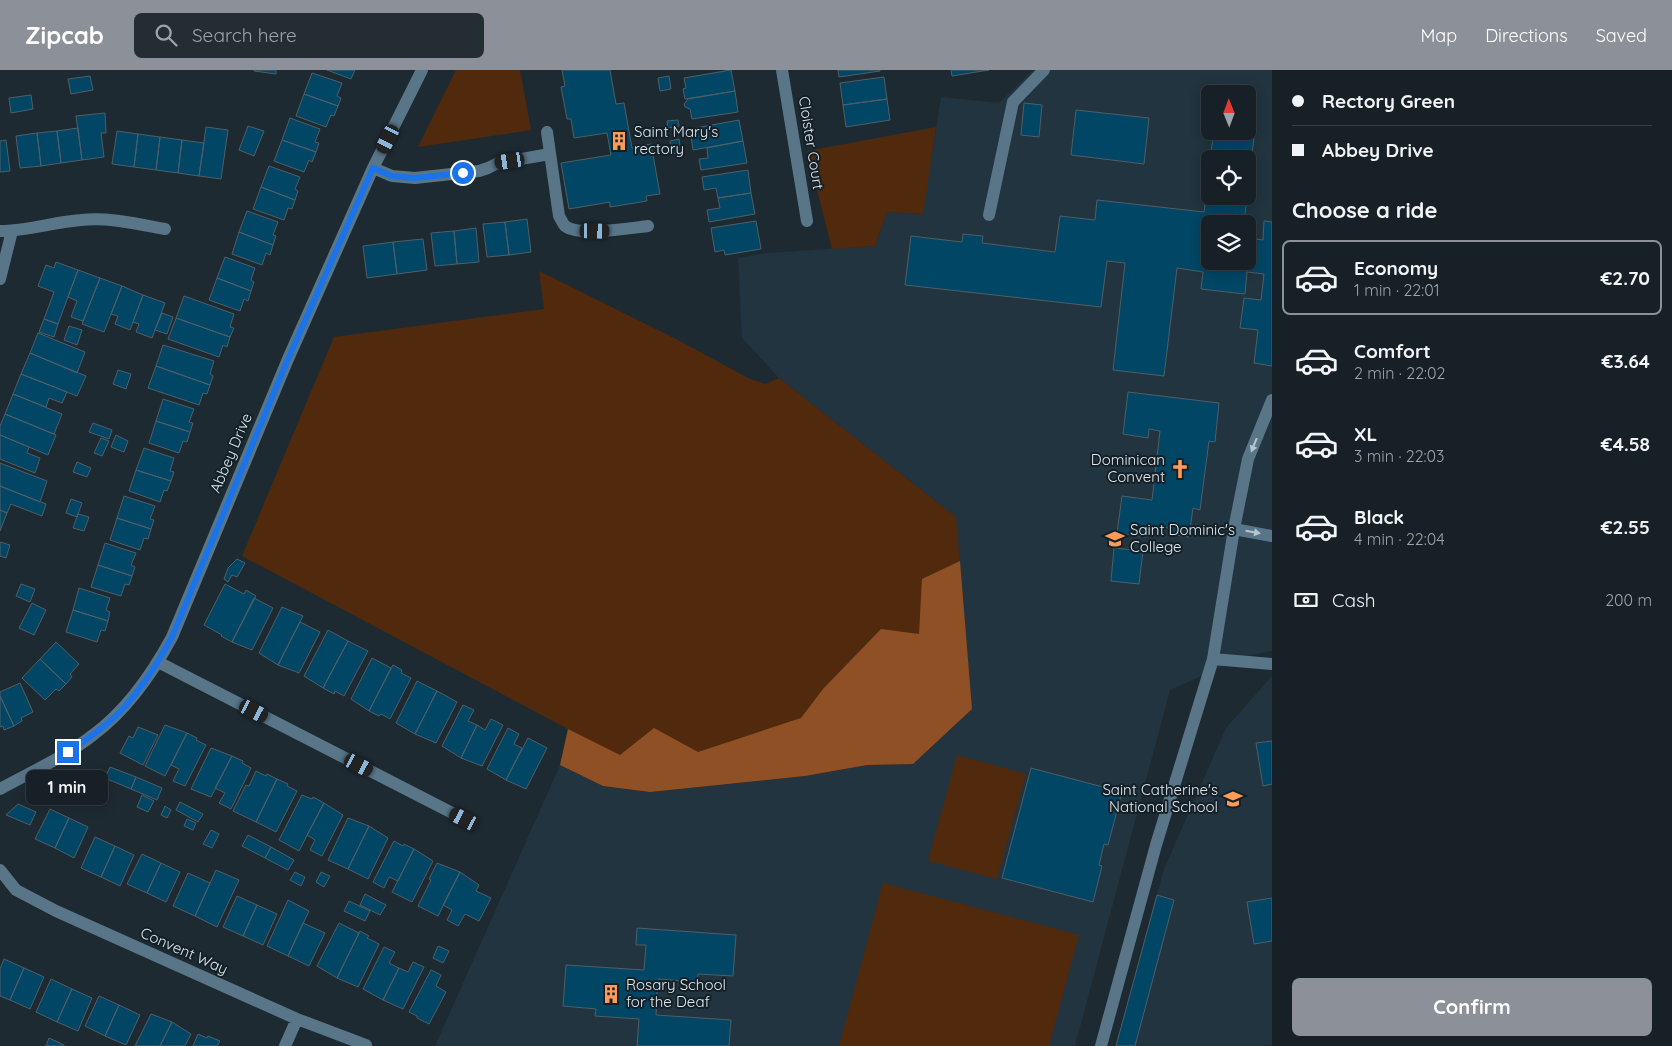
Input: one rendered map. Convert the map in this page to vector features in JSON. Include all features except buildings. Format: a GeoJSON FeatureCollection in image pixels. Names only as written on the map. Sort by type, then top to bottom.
{"type":"FeatureCollection","features":[{"type":"Feature","properties":{"kind":"street","name":"Abbey Drive"},"geometry":{"type":"LineString","coordinates":[[0,789],[68,752],[94,735],[120,711],[158,662],[172,637],[288,359],[373,168],[422,70]]}},
{"type":"Feature","properties":{"kind":"street","name":"Cloister Court"},"geometry":{"type":"LineString","coordinates":[[782,70],[807,221]]}},
{"type":"Feature","properties":{"kind":"street"},"geometry":{"type":"LineString","coordinates":[[988,215],[1013,102],[1044,70]]}},
{"type":"Feature","properties":{"kind":"street"},"geometry":{"type":"LineString","coordinates":[[547,132],[559,216],[565,226],[576,231],[614,231],[648,226]]}},
{"type":"Feature","properties":{"kind":"street"},"geometry":{"type":"LineString","coordinates":[[373,168],[392,176],[414,178],[479,171],[498,163],[550,154]]}},
{"type":"Feature","properties":{"kind":"street"},"geometry":{"type":"LineString","coordinates":[[0,278],[6,231],[82,220],[127,222],[165,229]]}},
{"type":"Feature","properties":{"kind":"street"},"geometry":{"type":"LineString","coordinates":[[1101,1046],[1156,845],[1213,659],[1234,529],[1248,459],[1272,400]]}},
{"type":"Feature","properties":{"kind":"street"},"geometry":{"type":"LineString","coordinates":[[1234,529],[1272,536]]}},
{"type":"Feature","properties":{"kind":"street"},"geometry":{"type":"LineString","coordinates":[[1213,659],[1272,664]]}},
{"type":"Feature","properties":{"kind":"street"},"geometry":{"type":"LineString","coordinates":[[158,662],[464,819]]}},
{"type":"Feature","properties":{"kind":"street","name":"Convent Way"},"geometry":{"type":"LineString","coordinates":[[0,870],[16,890],[56,911],[298,1019],[366,1045]]}},
{"type":"Feature","properties":{"kind":"street"},"geometry":{"type":"LineString","coordinates":[[285,1046],[298,1019]]}},
{"type":"Feature","properties":{"kind":"shaded area"},"geometry":{"type":"Polygon","coordinates":[[[456,70],[520,70],[531,130],[418,147],[456,70]]]}},
{"type":"Feature","properties":{"kind":"shaded area","name":"Saint Dominic's College"},"geometry":{"type":"Polygon","coordinates":[[[1033,70],[1272,70],[1272,651],[1246,656],[1170,690],[1075,1046],[435,1046],[560,765],[603,786],[650,792],[805,776],[867,765],[913,764],[956,517],[779,378],[742,338],[738,258],[767,253],[875,246],[887,212],[922,214],[941,97],[999,103],[1033,70]]]}},
{"type":"Feature","properties":{"kind":"shaded area"},"geometry":{"type":"Polygon","coordinates":[[[936,127],[923,214],[887,212],[875,246],[832,249],[807,151],[936,127]]]}},
{"type":"Feature","properties":{"kind":"shaded area"},"geometry":{"type":"Polygon","coordinates":[[[539,271],[678,340],[748,378],[765,384],[779,378],[956,517],[972,709],[913,764],[867,765],[805,776],[650,792],[603,786],[560,765],[568,729],[242,556],[334,337],[544,309],[539,271]]]}},
{"type":"Feature","properties":{"kind":"shaded area"},"geometry":{"type":"Polygon","coordinates":[[[960,561],[972,709],[913,764],[867,765],[805,776],[650,792],[603,786],[560,765],[568,729],[620,755],[654,728],[698,752],[801,718],[823,689],[881,629],[919,634],[922,579],[960,561]]]}},
{"type":"Feature","properties":{"kind":"shaded area","name":"Saint Catherine's National School"},"geometry":{"type":"Polygon","coordinates":[[[1271,677],[1272,1045],[1116,1046],[1164,869],[1226,728],[1271,677]]]}},
{"type":"Feature","properties":{"kind":"shaded area"},"geometry":{"type":"Polygon","coordinates":[[[957,755],[1026,774],[997,879],[928,861],[957,755]]]}},
{"type":"Feature","properties":{"kind":"shaded area"},"geometry":{"type":"Polygon","coordinates":[[[883,883],[1079,935],[1049,1046],[839,1046],[883,883]]]}},
{"type":"Feature","properties":{"kind":"place","name":"Saint Mary's rectory"},"geometry":{"type":"Point","coordinates":[619,141]}},
{"type":"Feature","properties":{"kind":"place","name":"Dominican Convent"},"geometry":{"type":"Point","coordinates":[1180,469]}},
{"type":"Feature","properties":{"kind":"place","name":"Saint Dominic's College"},"geometry":{"type":"Point","coordinates":[1115,539]}},
{"type":"Feature","properties":{"kind":"place","name":"Saint Catherine's National School"},"geometry":{"type":"Point","coordinates":[1233,799]}},
{"type":"Feature","properties":{"kind":"place","name":"Rosary School for the Deaf"},"geometry":{"type":"Point","coordinates":[611,994]}},
{"type":"Feature","properties":{"kind":"route"},"geometry":{"type":"LineString","coordinates":[[68,752],[94,735],[120,711],[158,662],[172,637],[288,359],[373,168],[392,176],[414,178],[463,173]]}}]}
